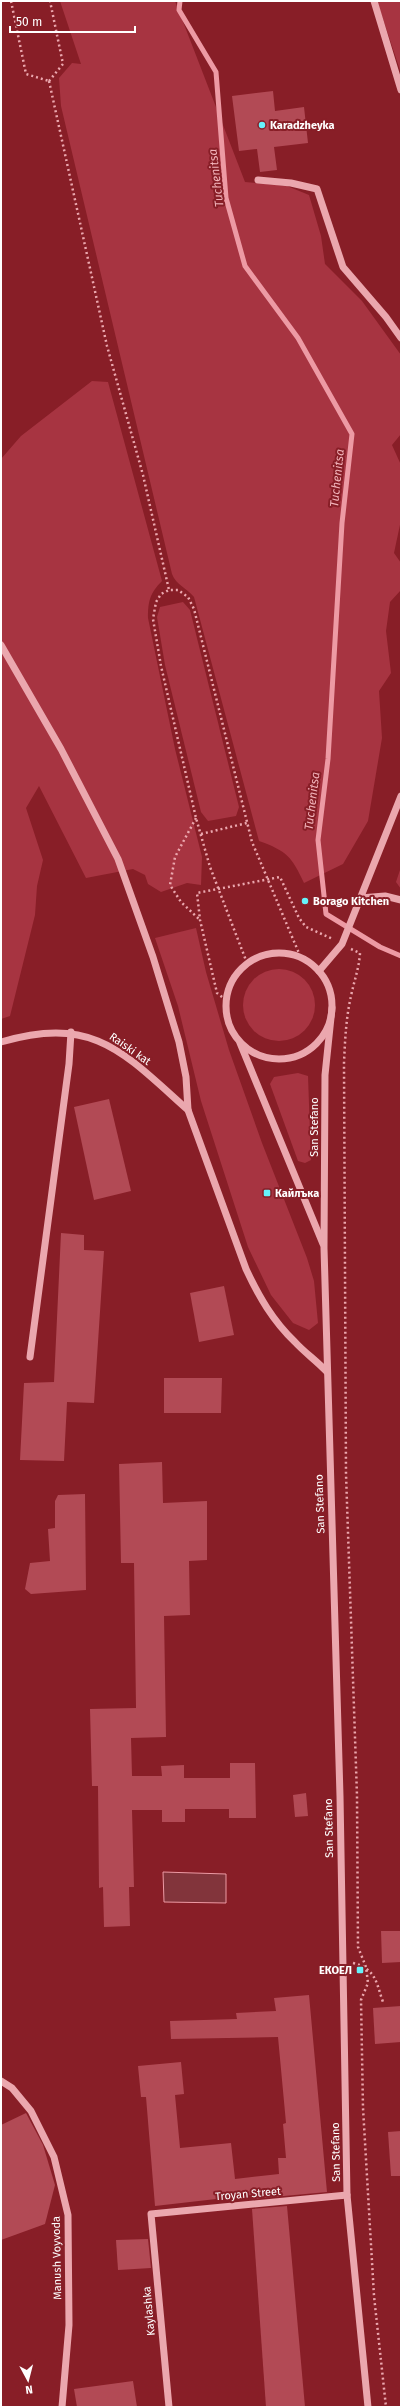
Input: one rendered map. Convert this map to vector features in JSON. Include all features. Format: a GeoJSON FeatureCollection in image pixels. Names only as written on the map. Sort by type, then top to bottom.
{"type":"FeatureCollection","features":[{"type":"Feature","properties":{"kind":"street"},"geometry":{"type":"LineString","coordinates":[[374,1],[401,90]]}},
{"type":"Feature","properties":{"kind":"street"},"geometry":{"type":"LineString","coordinates":[[258,180],[291,183],[317,190],[343,267],[386,317],[401,338]]}},
{"type":"Feature","properties":{"kind":"street"},"geometry":{"type":"LineString","coordinates":[[1,645],[61,749],[118,859],[153,957],[179,1042],[186,1077],[188,1110],[256,1292],[285,1331],[327,1372]]}},
{"type":"Feature","properties":{"kind":"street"},"geometry":{"type":"LineString","coordinates":[[319,971],[343,941],[401,796]]}},
{"type":"Feature","properties":{"kind":"street"},"geometry":{"type":"LineString","coordinates":[[360,898],[385,896],[401,900]]}},
{"type":"Feature","properties":{"kind":"street"},"geometry":{"type":"LineString","coordinates":[[273,953],[288,954],[301,958],[319,971],[329,988],[332,1008],[330,1023],[322,1037],[311,1048],[297,1056],[281,1059],[265,1057],[251,1051],[239,1041],[231,1028],[226,1015],[226,1000],[230,986],[237,974],[247,963],[260,957],[273,953]]}},
{"type":"Feature","properties":{"kind":"street","name":"San Stefano"},"geometry":{"type":"LineString","coordinates":[[332,1008],[325,1075],[324,1248],[343,1961],[347,2195],[368,2407]]}},
{"type":"Feature","properties":{"kind":"street"},"geometry":{"type":"LineString","coordinates":[[30,1357],[69,1064],[71,1032]]}},
{"type":"Feature","properties":{"kind":"street","name":"Raiski kat"},"geometry":{"type":"LineString","coordinates":[[1,1042],[25,1035],[71,1032],[96,1039],[117,1050],[141,1068],[188,1110]]}},
{"type":"Feature","properties":{"kind":"street","name":"San Stefano"},"geometry":{"type":"LineString","coordinates":[[239,1041],[324,1248]]}},
{"type":"Feature","properties":{"kind":"street","name":"Manush Voyvoda"},"geometry":{"type":"LineString","coordinates":[[1,2081],[12,2088],[32,2111],[54,2157],[68,2215],[69,2325],[62,2407]]}},
{"type":"Feature","properties":{"kind":"street","name":"Troyan Street"},"geometry":{"type":"LineString","coordinates":[[151,2214],[347,2195]]}},
{"type":"Feature","properties":{"kind":"street","name":"Kaylashka"},"geometry":{"type":"LineString","coordinates":[[151,2214],[169,2407]]}},
{"type":"Feature","properties":{"kind":"path"},"geometry":{"type":"LineString","coordinates":[[11,1],[26,74],[49,81]]}},
{"type":"Feature","properties":{"kind":"path"},"geometry":{"type":"LineString","coordinates":[[49,81],[63,64],[50,1]]}},
{"type":"Feature","properties":{"kind":"path"},"geometry":{"type":"LineString","coordinates":[[49,81],[107,346],[143,475],[169,590]]}},
{"type":"Feature","properties":{"kind":"path"},"geometry":{"type":"LineString","coordinates":[[247,963],[200,834],[161,666],[153,619],[156,602],[161,594],[169,590],[178,590],[188,597],[194,610],[252,842],[301,958]]}},
{"type":"Feature","properties":{"kind":"path"},"geometry":{"type":"LineString","coordinates":[[196,818],[175,857],[170,885],[181,902],[200,920]]}},
{"type":"Feature","properties":{"kind":"path"},"geometry":{"type":"LineString","coordinates":[[200,834],[247,823]]}},
{"type":"Feature","properties":{"kind":"path"},"geometry":{"type":"LineString","coordinates":[[226,1000],[217,993],[200,920],[197,893],[280,877],[284,882],[299,918],[306,927],[343,941],[360,954],[359,971],[345,1027],[346,1458],[358,1796],[358,1947],[366,1967],[368,1983],[361,2000],[363,2108],[374,2296],[386,2407]]}},
{"type":"Feature","properties":{"kind":"path"},"geometry":{"type":"LineString","coordinates":[[343,1961],[366,1967],[375,1978],[383,2002]]}},
{"type":"Feature","properties":{"kind":"shaded area"},"geometry":{"type":"Polygon","coordinates":[[[60,1],[175,1],[245,182],[287,186],[309,195],[321,236],[325,264],[362,301],[401,355],[401,434],[392,445],[401,465],[401,520],[394,553],[401,563],[401,590],[390,602],[386,631],[391,673],[379,691],[382,738],[368,821],[343,864],[304,883],[296,867],[288,856],[276,848],[259,841],[194,597],[176,581],[172,574],[61,106],[59,78],[72,63],[81,64],[60,1]]]}},
{"type":"Feature","properties":{"kind":"shaded area"},"geometry":{"type":"Polygon","coordinates":[[[377,1],[401,1],[401,73],[377,1]]]}},
{"type":"Feature","properties":{"kind":"shaded area"},"geometry":{"type":"Polygon","coordinates":[[[92,381],[108,382],[162,581],[152,593],[150,598],[148,618],[175,749],[202,857],[201,885],[187,883],[161,892],[148,884],[145,875],[133,869],[86,878],[39,786],[26,808],[43,860],[37,886],[35,915],[10,1016],[1,1019],[1,459],[21,436],[92,381]]]}},
{"type":"Feature","properties":{"kind":"shaded area"},"geometry":{"type":"Polygon","coordinates":[[[183,602],[190,610],[239,807],[236,816],[208,821],[201,812],[165,665],[157,617],[160,607],[183,602]]]}},
{"type":"Feature","properties":{"kind":"shaded area"},"geometry":{"type":"Polygon","coordinates":[[[401,867],[401,889],[396,882],[401,867]]]}},
{"type":"Feature","properties":{"kind":"shaded area"},"geometry":{"type":"Polygon","coordinates":[[[196,928],[206,972],[229,1050],[262,1143],[307,1258],[314,1281],[318,1323],[309,1330],[293,1323],[271,1295],[248,1247],[201,1101],[178,1006],[155,938],[196,928]]]}},
{"type":"Feature","properties":{"kind":"shaded area"},"geometry":{"type":"Polygon","coordinates":[[[279,969],[299,975],[309,985],[315,1005],[309,1025],[299,1035],[279,1041],[259,1035],[249,1025],[243,1005],[249,985],[259,975],[279,969]]]}},
{"type":"Feature","properties":{"kind":"shaded area"},"geometry":{"type":"Polygon","coordinates":[[[298,1073],[308,1076],[311,1160],[305,1163],[298,1161],[270,1084],[274,1077],[298,1073]]]}},
{"type":"Feature","properties":{"kind":"shaded area"},"geometry":{"type":"Polygon","coordinates":[[[163,1872],[226,1874],[226,1903],[164,1902],[163,1872]]]}},
{"type":"Feature","properties":{"kind":"building"},"geometry":{"type":"Polygon","coordinates":[[[273,91],[275,111],[304,107],[308,143],[274,147],[277,170],[260,172],[257,149],[239,151],[232,96],[273,91]]]}},
{"type":"Feature","properties":{"kind":"building"},"geometry":{"type":"Polygon","coordinates":[[[109,1099],[131,1191],[94,1200],[74,1107],[109,1099]]]}},
{"type":"Feature","properties":{"kind":"building"},"geometry":{"type":"Polygon","coordinates":[[[61,1233],[84,1235],[84,1250],[104,1251],[94,1403],[67,1402],[64,1461],[20,1460],[24,1383],[54,1382],[61,1233]]]}},
{"type":"Feature","properties":{"kind":"building"},"geometry":{"type":"Polygon","coordinates":[[[224,1286],[234,1335],[199,1342],[190,1293],[224,1286]]]}},
{"type":"Feature","properties":{"kind":"building"},"geometry":{"type":"Polygon","coordinates":[[[164,1378],[222,1378],[221,1413],[164,1413],[164,1378]]]}},
{"type":"Feature","properties":{"kind":"building"},"geometry":{"type":"Polygon","coordinates":[[[162,1462],[163,1503],[207,1501],[207,1560],[189,1561],[190,1615],[164,1616],[166,1737],[131,1738],[132,1776],[162,1776],[161,1766],[184,1765],[184,1778],[230,1778],[230,1763],[255,1763],[256,1818],[229,1818],[229,1809],[185,1809],[185,1822],[162,1822],[162,1810],[132,1810],[134,1887],[129,1887],[130,1926],[104,1927],[103,1887],[99,1888],[98,1786],[92,1786],[90,1709],[136,1708],[134,1563],[121,1563],[119,1464],[162,1462]]]}},
{"type":"Feature","properties":{"kind":"building"},"geometry":{"type":"Polygon","coordinates":[[[85,1494],[86,1590],[31,1594],[25,1589],[30,1563],[50,1561],[48,1529],[55,1528],[55,1501],[58,1495],[85,1494]]]}},
{"type":"Feature","properties":{"kind":"building"},"geometry":{"type":"Polygon","coordinates":[[[306,1793],[308,1816],[295,1817],[293,1795],[306,1793]]]}},
{"type":"Feature","properties":{"kind":"building"},"geometry":{"type":"Polygon","coordinates":[[[381,1931],[401,1931],[401,1962],[382,1963],[381,1931]]]}},
{"type":"Feature","properties":{"kind":"building"},"geometry":{"type":"Polygon","coordinates":[[[309,1995],[327,2192],[252,2199],[251,2195],[155,2206],[146,2097],[141,2097],[138,2066],[181,2062],[184,2094],[175,2095],[180,2148],[231,2143],[235,2179],[279,2174],[278,2158],[286,2158],[283,2124],[286,2123],[278,2037],[171,2039],[170,2021],[237,2019],[236,2013],[276,2011],[274,1998],[309,1995]]]}},
{"type":"Feature","properties":{"kind":"building"},"geometry":{"type":"Polygon","coordinates":[[[401,2006],[401,2042],[375,2044],[373,2008],[401,2006]]]}},
{"type":"Feature","properties":{"kind":"building"},"geometry":{"type":"Polygon","coordinates":[[[26,2113],[43,2145],[55,2185],[45,2224],[1,2240],[1,2125],[26,2113]]]}},
{"type":"Feature","properties":{"kind":"building"},"geometry":{"type":"Polygon","coordinates":[[[401,2131],[401,2176],[391,2176],[388,2132],[401,2131]]]}},
{"type":"Feature","properties":{"kind":"building"},"geometry":{"type":"Polygon","coordinates":[[[287,2206],[305,2407],[266,2407],[252,2209],[287,2206]]]}},
{"type":"Feature","properties":{"kind":"building"},"geometry":{"type":"Polygon","coordinates":[[[148,2239],[151,2268],[118,2270],[116,2240],[148,2239]]]}},
{"type":"Feature","properties":{"kind":"building"},"geometry":{"type":"Polygon","coordinates":[[[133,2381],[137,2407],[77,2407],[74,2389],[133,2381]]]}},
{"type":"Feature","properties":{"kind":"waterway","name":"Tuchenitsa"},"geometry":{"type":"LineString","coordinates":[[180,1],[179,10],[216,72],[226,198],[245,266],[298,338],[352,434],[342,523],[328,759],[318,840],[326,914],[380,947],[401,956]]}},
{"type":"Feature","properties":{"kind":"place","name":"Karadzheyka"},"geometry":{"type":"Point","coordinates":[262,125]}},
{"type":"Feature","properties":{"kind":"place","name":"Borago Kitchen"},"geometry":{"type":"Point","coordinates":[305,901]}},
{"type":"Feature","properties":{"kind":"place","name":"Кайлъка"},"geometry":{"type":"Point","coordinates":[267,1193]}},
{"type":"Feature","properties":{"kind":"place","name":"ЕКОЕЛ"},"geometry":{"type":"Point","coordinates":[360,1970]}}]}
